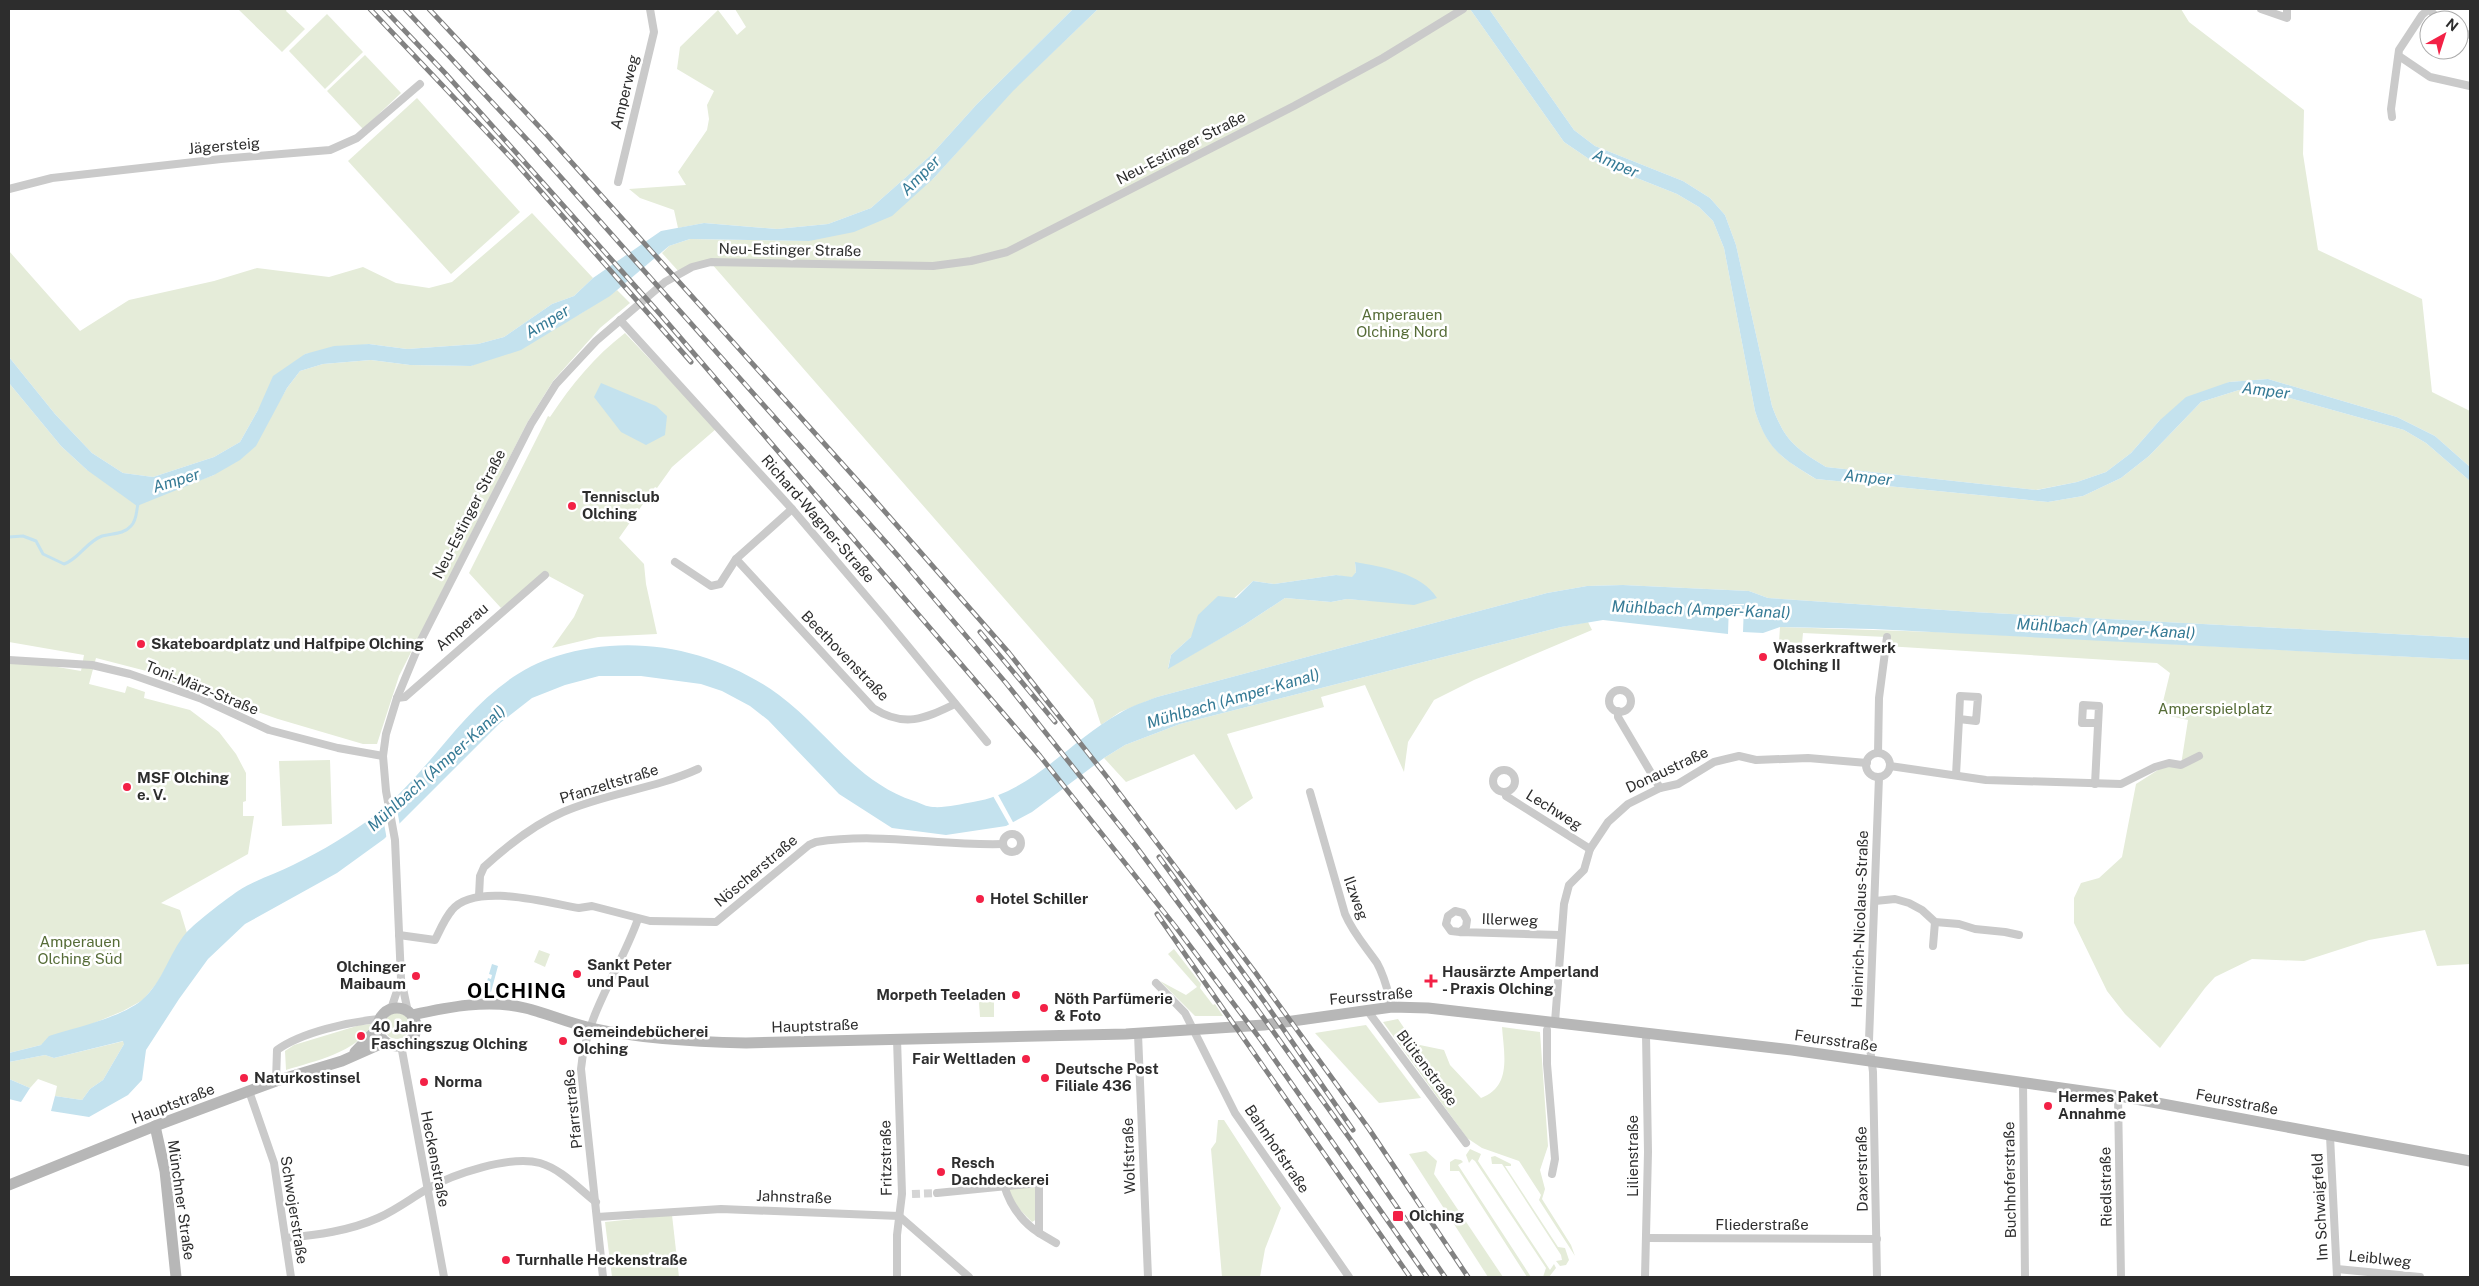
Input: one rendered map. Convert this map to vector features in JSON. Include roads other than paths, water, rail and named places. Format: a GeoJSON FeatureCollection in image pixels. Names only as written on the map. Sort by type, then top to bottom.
{"type":"FeatureCollection","features":[{"type":"Feature","properties":{"kind":"street","name":"Amperweg"},"geometry":{"type":"LineString","coordinates":[[618,182],[654,32],[650,9]]}},
{"type":"Feature","properties":{"kind":"street","name":"Neu-Estinger Straße"},"geometry":{"type":"LineString","coordinates":[[410,1013],[401,979],[394,837],[386,791],[383,756],[386,734],[397,698],[421,640],[531,424],[556,384],[596,341],[665,282],[692,267],[710,262],[933,266],[971,261],[1007,252],[1294,106],[1383,58],[1463,9]]}},
{"type":"Feature","properties":{"kind":"street"},"geometry":{"type":"LineString","coordinates":[[2261,9],[2287,18],[2287,9]]}},
{"type":"Feature","properties":{"kind":"street"},"geometry":{"type":"LineString","coordinates":[[2392,118],[2391,110],[2399,50],[2422,15],[2429,9]]}},
{"type":"Feature","properties":{"kind":"street"},"geometry":{"type":"LineString","coordinates":[[2399,56],[2430,77],[2470,86]]}},
{"type":"Feature","properties":{"kind":"street","name":"Jägersteig"},"geometry":{"type":"LineString","coordinates":[[9,189],[52,178],[221,158],[330,150],[357,138],[420,84]]}},
{"type":"Feature","properties":{"kind":"street","name":"Richard-Wagner-Straße"},"geometry":{"type":"LineString","coordinates":[[620,320],[792,509],[987,742]]}},
{"type":"Feature","properties":{"kind":"street"},"geometry":{"type":"LineString","coordinates":[[675,562],[711,586],[720,584],[736,560],[792,509]]}},
{"type":"Feature","properties":{"kind":"street","name":"Beethovenstraße"},"geometry":{"type":"LineString","coordinates":[[736,560],[873,708],[888,718],[900,721],[920,719],[955,704]]}},
{"type":"Feature","properties":{"kind":"street","name":"Amperau"},"geometry":{"type":"LineString","coordinates":[[397,698],[405,697],[545,575]]}},
{"type":"Feature","properties":{"kind":"street"},"geometry":{"type":"LineString","coordinates":[[1878,754],[1879,698],[1887,637]]}},
{"type":"Feature","properties":{"kind":"street","name":"Toni-März-Straße"},"geometry":{"type":"LineString","coordinates":[[9,660],[30,660],[102,667],[202,699],[269,730],[338,748],[383,756]]}},
{"type":"Feature","properties":{"kind":"street"},"geometry":{"type":"LineString","coordinates":[[1618,711],[1618,717],[1660,788]]}},
{"type":"Feature","properties":{"kind":"street"},"geometry":{"type":"LineString","coordinates":[[1956,775],[1958,719]]}},
{"type":"Feature","properties":{"kind":"street"},"geometry":{"type":"LineString","coordinates":[[2095,784],[2098,723]]}},
{"type":"Feature","properties":{"kind":"street"},"geometry":{"type":"LineString","coordinates":[[1878,754],[1887,757],[1890,766],[1886,774],[1879,777],[1868,772],[1867,763],[1871,756],[1878,754]]}},
{"type":"Feature","properties":{"kind":"street","name":"Donaustraße"},"geometry":{"type":"LineString","coordinates":[[1551,1026],[1560,935],[1564,904],[1569,885],[1584,870],[1590,849],[1608,822],[1628,804],[1660,788],[1678,784],[1714,762],[1739,756],[1756,760],[1808,758],[1867,763]]}},
{"type":"Feature","properties":{"kind":"street"},"geometry":{"type":"LineString","coordinates":[[1890,766],[1986,780],[2121,784],[2155,767],[2169,763],[2181,765],[2198,756]]}},
{"type":"Feature","properties":{"kind":"street","name":"Pfanzeltstraße"},"geometry":{"type":"LineString","coordinates":[[479,896],[480,876],[484,867],[537,825],[575,807],[669,780],[698,769]]}},
{"type":"Feature","properties":{"kind":"street","name":"Heinrich-Nicolaus-Straße"},"geometry":{"type":"LineString","coordinates":[[1871,1061],[1869,1040],[1879,777]]}},
{"type":"Feature","properties":{"kind":"street","name":"Ilzweg"},"geometry":{"type":"LineString","coordinates":[[1310,792],[1345,914],[1351,928],[1377,964],[1387,985],[1392,1007]]}},
{"type":"Feature","properties":{"kind":"street","name":"Lechweg"},"geometry":{"type":"LineString","coordinates":[[1505,792],[1506,796],[1590,849]]}},
{"type":"Feature","properties":{"kind":"street","name":"Nöscherstraße"},"geometry":{"type":"LineString","coordinates":[[399,935],[435,940],[452,910],[460,903],[479,896],[511,896],[579,908],[592,906],[638,919],[716,922],[809,844],[816,842],[867,837],[948,843],[1004,844]]}},
{"type":"Feature","properties":{"kind":"street"},"geometry":{"type":"LineString","coordinates":[[1875,901],[1895,899],[1909,903],[1922,910],[1935,922],[1959,924],[1975,929],[2019,935]]}},
{"type":"Feature","properties":{"kind":"street","name":"Pfarrstraße"},"geometry":{"type":"LineString","coordinates":[[603,1277],[581,1069],[588,1028],[638,919]]}},
{"type":"Feature","properties":{"kind":"street"},"geometry":{"type":"LineString","coordinates":[[1933,946],[1935,922]]}},
{"type":"Feature","properties":{"kind":"street","name":"Illerweg"},"geometry":{"type":"LineString","coordinates":[[1460,932],[1560,935]]}},
{"type":"Feature","properties":{"kind":"street","name":"Neu-Estinger Straße"},"geometry":{"type":"LineString","coordinates":[[391,1008],[401,979]]}},
{"type":"Feature","properties":{"kind":"street"},"geometry":{"type":"LineString","coordinates":[[1156,982],[1185,1013],[1194,1030]]}},
{"type":"Feature","properties":{"kind":"street","name":"Hauptstraße"},"geometry":{"type":"LineString","coordinates":[[410,1013],[475,1005],[503,1005],[524,1008],[588,1028],[668,1038],[735,1043],[1138,1034],[1194,1030]]}},
{"type":"Feature","properties":{"kind":"street","name":"Feursstraße"},"geometry":{"type":"LineString","coordinates":[[1194,1030],[1264,1025],[1392,1007],[1428,1008],[1551,1026],[1646,1034],[1871,1061],[2118,1096],[2470,1162]]}},
{"type":"Feature","properties":{"kind":"street"},"geometry":{"type":"LineString","coordinates":[[391,1008],[400,1008],[410,1013],[416,1028],[412,1037],[401,1045],[386,1042],[378,1023],[391,1008]]}},
{"type":"Feature","properties":{"kind":"street","name":"Hauptstraße"},"geometry":{"type":"LineString","coordinates":[[416,1028],[442,1009]]}},
{"type":"Feature","properties":{"kind":"street","name":"Blütenstraße"},"geometry":{"type":"LineString","coordinates":[[1367,1010],[1466,1143]]}},
{"type":"Feature","properties":{"kind":"street"},"geometry":{"type":"LineString","coordinates":[[276,1081],[277,1050],[288,1042],[360,1021],[378,1023]]}},
{"type":"Feature","properties":{"kind":"street","name":"Hauptstraße"},"geometry":{"type":"LineString","coordinates":[[350,1057],[378,1023]]}},
{"type":"Feature","properties":{"kind":"street"},"geometry":{"type":"LineString","coordinates":[[1551,1026],[1547,1064],[1555,1159],[1552,1174]]}},
{"type":"Feature","properties":{"kind":"street","name":"Bahnhofstraße"},"geometry":{"type":"LineString","coordinates":[[1194,1030],[1235,1113],[1349,1277]]}},
{"type":"Feature","properties":{"kind":"street","name":"Wolfstraße"},"geometry":{"type":"LineString","coordinates":[[1138,1034],[1148,1277]]}},
{"type":"Feature","properties":{"kind":"street","name":"Lilienstraße"},"geometry":{"type":"LineString","coordinates":[[1645,1277],[1648,1152],[1646,1034]]}},
{"type":"Feature","properties":{"kind":"street","name":"Fritzstraße"},"geometry":{"type":"LineString","coordinates":[[897,1039],[902,1194],[898,1216],[897,1277]]}},
{"type":"Feature","properties":{"kind":"street","name":"Hauptstraße"},"geometry":{"type":"LineString","coordinates":[[9,1185],[155,1126],[276,1081],[312,1071],[386,1042]]}},
{"type":"Feature","properties":{"kind":"street","name":"Heckenstraße"},"geometry":{"type":"LineString","coordinates":[[401,1045],[444,1277]]}},
{"type":"Feature","properties":{"kind":"street","name":"Daxerstraße"},"geometry":{"type":"LineString","coordinates":[[1871,1061],[1874,1089],[1877,1277]]}},
{"type":"Feature","properties":{"kind":"street","name":"Buchhoferstraße"},"geometry":{"type":"LineString","coordinates":[[2023,1082],[2025,1277]]}},
{"type":"Feature","properties":{"kind":"street","name":"Schwojerstraße"},"geometry":{"type":"LineString","coordinates":[[249,1091],[274,1163],[291,1277]]}},
{"type":"Feature","properties":{"kind":"street","name":"Riedlstraße"},"geometry":{"type":"LineString","coordinates":[[2118,1096],[2121,1277]]}},
{"type":"Feature","properties":{"kind":"street","name":"Münchner Straße"},"geometry":{"type":"LineString","coordinates":[[155,1126],[164,1171],[176,1277]]}},
{"type":"Feature","properties":{"kind":"street","name":"Im Schwaigfeld"},"geometry":{"type":"LineString","coordinates":[[2330,1136],[2337,1277]]}},
{"type":"Feature","properties":{"kind":"street"},"geometry":{"type":"LineString","coordinates":[[286,1238],[323,1234],[377,1219],[406,1204],[427,1189],[466,1172],[519,1161],[537,1162],[556,1171],[596,1202]]}},
{"type":"Feature","properties":{"kind":"street"},"geometry":{"type":"LineString","coordinates":[[937,1193],[1041,1181],[1038,1233]]}},
{"type":"Feature","properties":{"kind":"street"},"geometry":{"type":"LineString","coordinates":[[1004,1185],[1009,1201],[1017,1214],[1038,1233],[1056,1243]]}},
{"type":"Feature","properties":{"kind":"street"},"geometry":{"type":"LineString","coordinates":[[902,1194],[912,1194]]}},
{"type":"Feature","properties":{"kind":"street","name":"Jahnstraße"},"geometry":{"type":"LineString","coordinates":[[597,1217],[721,1209],[788,1210],[898,1216]]}},
{"type":"Feature","properties":{"kind":"street"},"geometry":{"type":"LineString","coordinates":[[898,1216],[969,1277]]}},
{"type":"Feature","properties":{"kind":"street","name":"Fliederstraße"},"geometry":{"type":"LineString","coordinates":[[1646,1238],[1877,1239]]}},
{"type":"Feature","properties":{"kind":"street","name":"Leiblweg"},"geometry":{"type":"LineString","coordinates":[[2336,1269],[2420,1277]]}},
{"type":"Feature","properties":{"kind":"water","name":"Amper"},"geometry":{"type":"Polygon","coordinates":[[[1073,9],[1098,9],[1013,91],[933,179],[892,216],[854,232],[809,241],[690,239],[669,246],[610,296],[521,350],[471,366],[410,365],[371,360],[323,364],[300,371],[287,388],[256,446],[240,460],[214,475],[137,506],[87,470],[61,446],[9,383],[9,357],[55,414],[92,453],[123,473],[153,477],[214,457],[240,442],[258,410],[273,376],[305,354],[334,346],[369,344],[407,349],[478,344],[504,337],[552,304],[574,296],[593,278],[661,231],[704,223],[777,229],[828,224],[871,208],[931,155],[977,104],[1073,9]]]}},
{"type":"Feature","properties":{"kind":"water","name":"Amper"},"geometry":{"type":"Polygon","coordinates":[[[1470,9],[1489,9],[1574,130],[1595,146],[1683,181],[1710,198],[1725,215],[1736,245],[1772,406],[1782,428],[1792,442],[1826,467],[2037,490],[2077,482],[2106,472],[2131,453],[2159,421],[2186,397],[2229,382],[2268,379],[2397,417],[2435,436],[2470,467],[2470,481],[2426,443],[2404,430],[2272,393],[2239,390],[2201,402],[2149,456],[2121,478],[2083,496],[2048,502],[1816,479],[1785,459],[1771,445],[1760,425],[1755,411],[1724,248],[1713,221],[1699,207],[1677,194],[1589,159],[1564,142],[1470,9]]]}},
{"type":"Feature","properties":{"kind":"water"},"geometry":{"type":"Polygon","coordinates":[[[601,383],[656,406],[667,416],[665,435],[646,445],[621,432],[594,397],[601,383]]]}},
{"type":"Feature","properties":{"kind":"water"},"geometry":{"type":"Polygon","coordinates":[[[1355,562],[1400,572],[1430,589],[1437,598],[1414,605],[1347,599],[1331,602],[1285,598],[1244,625],[1168,669],[1171,655],[1191,637],[1198,615],[1218,596],[1236,598],[1253,581],[1274,584],[1336,575],[1352,577],[1356,572],[1355,562]]]}},
{"type":"Feature","properties":{"kind":"water"},"geometry":{"type":"Polygon","coordinates":[[[1623,585],[1749,591],[1768,598],[1973,612],[2470,638],[2470,660],[1873,629],[1780,627],[1763,633],[1743,632],[1744,604],[1729,604],[1728,634],[1603,620],[1561,627],[1180,724],[1125,745],[1104,758],[1032,812],[1006,826],[946,835],[892,828],[839,794],[768,720],[750,706],[722,691],[701,684],[641,676],[599,676],[565,685],[532,698],[500,723],[384,839],[337,873],[245,924],[208,959],[179,999],[146,1050],[142,1080],[128,1095],[89,1117],[51,1111],[55,1096],[82,1100],[90,1089],[103,1080],[124,1044],[123,1041],[54,1058],[45,1055],[9,1062],[9,1053],[41,1045],[49,1036],[110,1017],[142,1000],[161,976],[180,941],[203,917],[238,891],[315,854],[347,835],[378,813],[421,771],[480,704],[503,684],[528,668],[557,656],[585,649],[614,646],[644,646],[672,649],[701,656],[728,666],[754,679],[779,695],[842,754],[875,781],[893,792],[924,805],[943,807],[973,802],[1014,788],[1050,764],[1102,724],[1129,708],[1157,697],[1547,593],[1587,586],[1623,585]]]}},
{"type":"Feature","properties":{"kind":"water"},"geometry":{"type":"Polygon","coordinates":[[[492,964],[498,966],[491,992],[485,988],[488,978],[491,979],[492,975],[489,974],[492,964]]]}},
{"type":"Feature","properties":{"kind":"water"},"geometry":{"type":"Polygon","coordinates":[[[9,1079],[30,1088],[21,1102],[9,1099],[9,1079]]]}},
{"type":"Feature","properties":{"kind":"waterway"},"geometry":{"type":"LineString","coordinates":[[9,537],[23,536],[36,541],[43,554],[64,564],[69,562],[96,539],[128,529],[134,521],[138,504]]}},
{"type":"Feature","properties":{"kind":"waterway","name":"Mühlbach (Amper-Kanal)"},"geometry":{"type":"LineString","coordinates":[[1716,609],[1756,611]]}},
{"type":"Feature","properties":{"kind":"tunnel"},"geometry":{"type":"LineString","coordinates":[[912,1194],[937,1193]]}},
{"type":"Feature","properties":{"kind":"railway"},"geometry":{"type":"LineString","coordinates":[[370,9],[515,162],[691,362]]}},
{"type":"Feature","properties":{"kind":"railway"},"geometry":{"type":"LineString","coordinates":[[384,9],[445,73],[660,314],[1040,756],[1175,926],[1261,1040],[1427,1277]]}},
{"type":"Feature","properties":{"kind":"railway"},"geometry":{"type":"LineString","coordinates":[[405,9],[533,146],[899,557],[1006,683],[1135,845],[1255,1006],[1353,1143],[1445,1277]]}},
{"type":"Feature","properties":{"kind":"railway"},"geometry":{"type":"LineString","coordinates":[[429,9],[547,135],[865,489],[1009,653],[1107,777],[1255,972],[1369,1129],[1468,1277]]}},
{"type":"Feature","properties":{"kind":"railway"},"geometry":{"type":"LineString","coordinates":[[980,632],[1055,722]]}},
{"type":"Feature","properties":{"kind":"railway"},"geometry":{"type":"LineString","coordinates":[[1159,857],[1266,1004],[1353,1130]]}},
{"type":"Feature","properties":{"kind":"railway"},"geometry":{"type":"LineString","coordinates":[[1157,914],[1410,1277]]}},
{"type":"Feature","properties":{"kind":"place","name":"Tennisclub Olching"},"geometry":{"type":"Point","coordinates":[572,506]}},
{"type":"Feature","properties":{"kind":"place","name":"Skateboardplatz und Halfpipe Olching"},"geometry":{"type":"Point","coordinates":[141,644]}},
{"type":"Feature","properties":{"kind":"place","name":"Wasserkraftwerk Olching II"},"geometry":{"type":"Point","coordinates":[1763,657]}},
{"type":"Feature","properties":{"kind":"place","name":"MSF Olching e. V."},"geometry":{"type":"Point","coordinates":[127,787]}},
{"type":"Feature","properties":{"kind":"place","name":"Hotel Schiller"},"geometry":{"type":"Point","coordinates":[980,899]}},
{"type":"Feature","properties":{"kind":"place","name":"Sankt Peter und Paul"},"geometry":{"type":"Point","coordinates":[577,974]}},
{"type":"Feature","properties":{"kind":"place","name":"Olchinger Maibaum"},"geometry":{"type":"Point","coordinates":[416,976]}},
{"type":"Feature","properties":{"kind":"place","name":"Hausärzte Amperland - Praxis Olching"},"geometry":{"type":"Point","coordinates":[1431,981]}},
{"type":"Feature","properties":{"kind":"place","name":"Morpeth Teeladen"},"geometry":{"type":"Point","coordinates":[1016,995]}},
{"type":"Feature","properties":{"kind":"place","name":"Nöth Parfümerie & Foto"},"geometry":{"type":"Point","coordinates":[1044,1008]}},
{"type":"Feature","properties":{"kind":"place","name":"40 Jahre Faschingszug Olching"},"geometry":{"type":"Point","coordinates":[361,1036]}},
{"type":"Feature","properties":{"kind":"place","name":"Gemeindebücherei Olching"},"geometry":{"type":"Point","coordinates":[563,1041]}},
{"type":"Feature","properties":{"kind":"place","name":"Fair Weltladen"},"geometry":{"type":"Point","coordinates":[1026,1059]}},
{"type":"Feature","properties":{"kind":"place","name":"Naturkostinsel"},"geometry":{"type":"Point","coordinates":[244,1078]}},
{"type":"Feature","properties":{"kind":"place","name":"Deutsche Post Filiale 436"},"geometry":{"type":"Point","coordinates":[1045,1078]}},
{"type":"Feature","properties":{"kind":"place","name":"Norma"},"geometry":{"type":"Point","coordinates":[424,1082]}},
{"type":"Feature","properties":{"kind":"place","name":"Hermes Paket Annahme"},"geometry":{"type":"Point","coordinates":[2048,1106]}},
{"type":"Feature","properties":{"kind":"place","name":"Resch Dachdeckerei"},"geometry":{"type":"Point","coordinates":[941,1172]}},
{"type":"Feature","properties":{"kind":"place","name":"Olching"},"geometry":{"type":"Point","coordinates":[1398,1216]}},
{"type":"Feature","properties":{"kind":"place","name":"Turnhalle Heckenstraße"},"geometry":{"type":"Point","coordinates":[506,1260]}},
{"type":"Feature","properties":{"kind":"district","name":"OLCHING"},"geometry":{"type":"Point","coordinates":[517,991]}},
{"type":"Feature","properties":{"kind":"park label","name":"Amperauen Olching Nord"},"geometry":{"type":"Point","coordinates":[1402,324]}},
{"type":"Feature","properties":{"kind":"park label","name":"Amperspielplatz"},"geometry":{"type":"Point","coordinates":[2215,709]}},
{"type":"Feature","properties":{"kind":"park label","name":"Amperauen Olching Süd"},"geometry":{"type":"Point","coordinates":[80,950]}}]}
